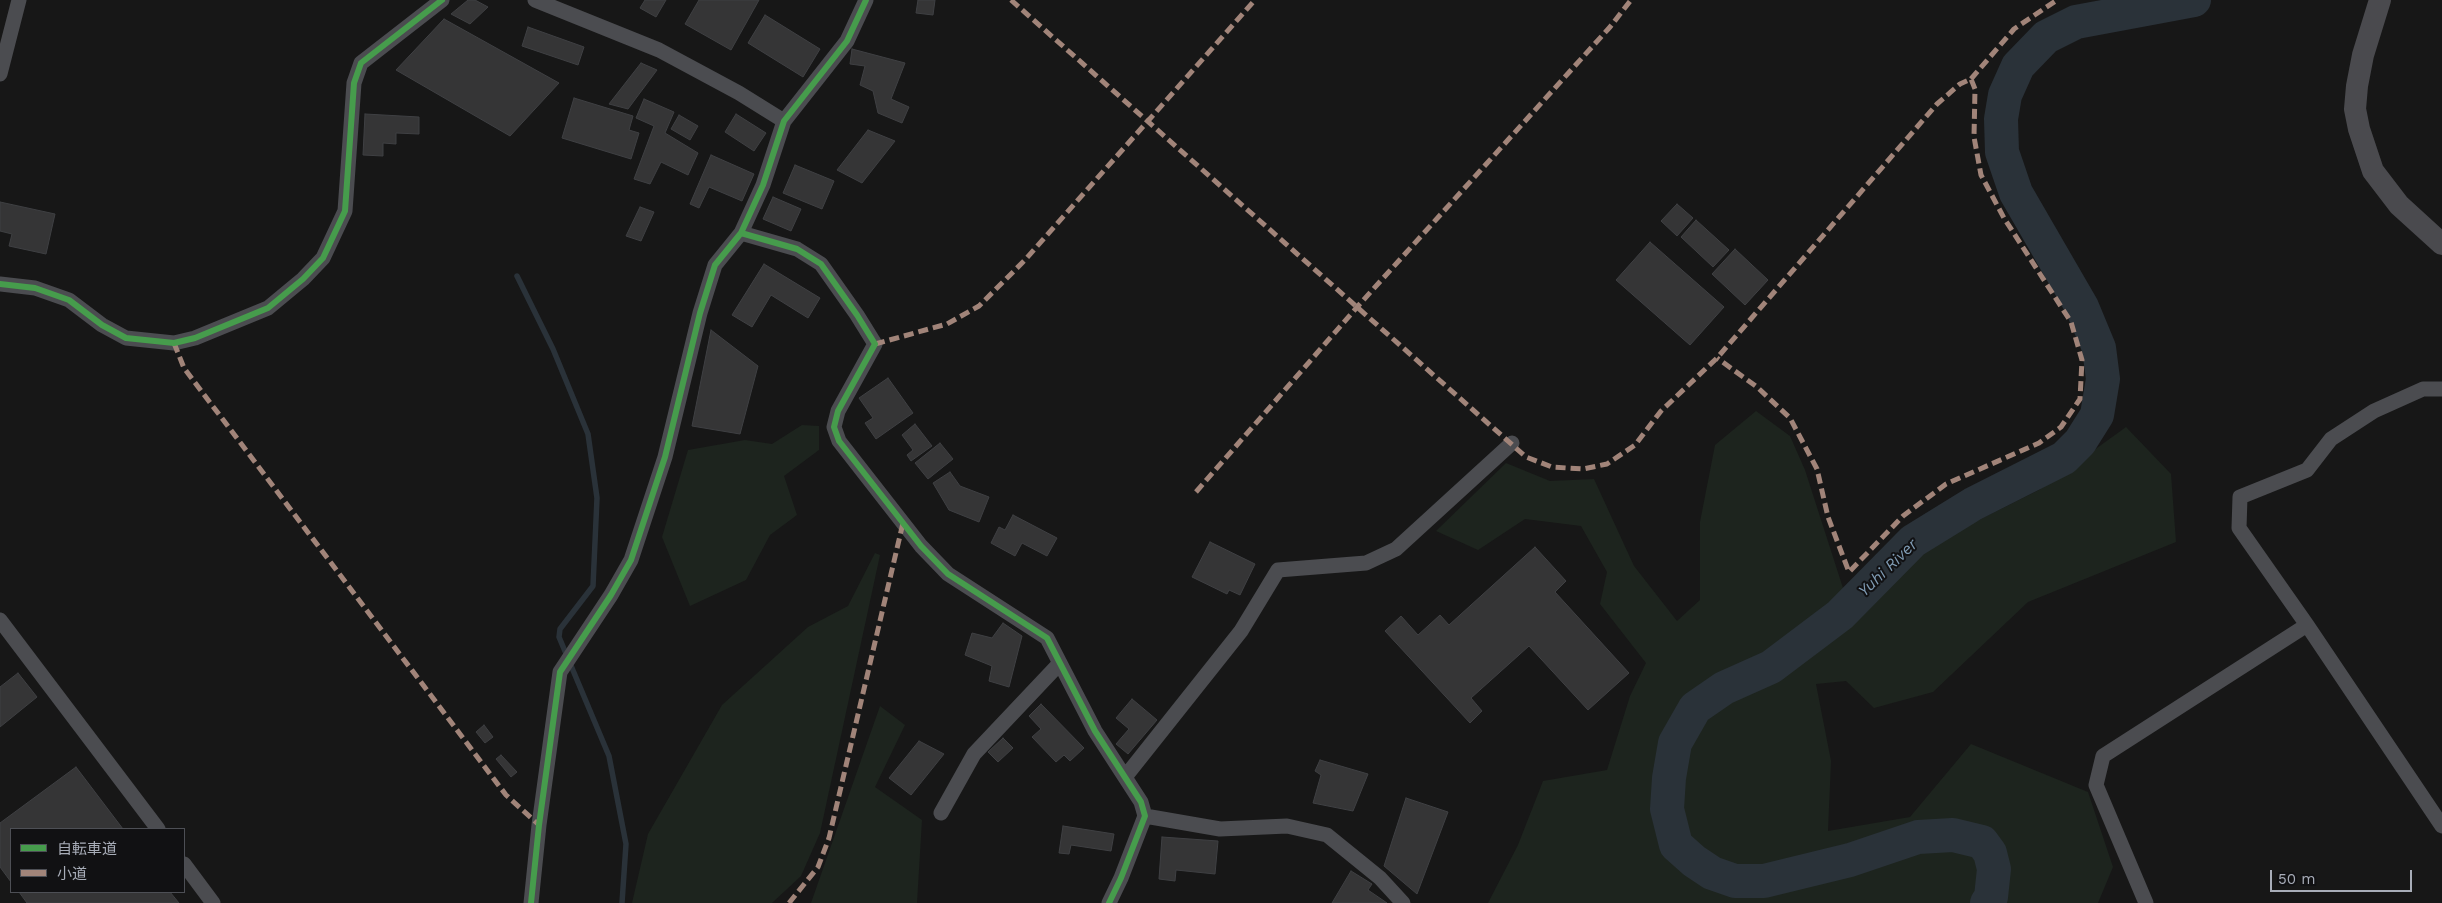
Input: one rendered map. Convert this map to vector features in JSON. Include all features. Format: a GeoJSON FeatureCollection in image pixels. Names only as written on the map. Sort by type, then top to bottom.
{"type":"FeatureCollection","features":[{"type":"Feature","properties":{"kind":"main road"},"geometry":{"type":"LineString","coordinates":[[2380,0],[2363,55],[2357,86],[2355,109],[2359,129],[2373,171],[2399,205],[2442,244]]}},
{"type":"Feature","properties":{"kind":"street"},"geometry":{"type":"LineString","coordinates":[[0,74],[19,0]]}},
{"type":"Feature","properties":{"kind":"street"},"geometry":{"type":"LineString","coordinates":[[0,284],[35,288],[69,300],[102,325],[126,338],[174,343],[195,338],[268,308],[303,279],[322,258],[345,211],[354,83],[361,63],[442,0]]}},
{"type":"Feature","properties":{"kind":"street"},"geometry":{"type":"LineString","coordinates":[[534,0],[658,50],[739,93],[784,121]]}},
{"type":"Feature","properties":{"kind":"street"},"geometry":{"type":"LineString","coordinates":[[531,903],[539,825],[560,672],[611,595],[630,560],[665,457],[700,313],[715,265],[741,233],[763,185],[784,121],[847,41],[866,0]]}},
{"type":"Feature","properties":{"kind":"street"},"geometry":{"type":"LineString","coordinates":[[741,233],[797,249],[821,264],[875,344],[838,411],[834,427],[839,441],[921,546],[948,574],[1047,638],[1095,731],[1141,802],[1145,816],[1121,878],[1108,903]]}},
{"type":"Feature","properties":{"kind":"street"},"geometry":{"type":"LineString","coordinates":[[2442,389],[2423,389],[2374,411],[2331,439],[2307,470],[2240,497],[2239,528],[2308,625],[2442,826]]}},
{"type":"Feature","properties":{"kind":"street"},"geometry":{"type":"LineString","coordinates":[[1125,777],[1241,631],[1278,570],[1366,563],[1396,549],[1512,443]]}},
{"type":"Feature","properties":{"kind":"street"},"geometry":{"type":"LineString","coordinates":[[0,620],[157,828]]}},
{"type":"Feature","properties":{"kind":"street"},"geometry":{"type":"LineString","coordinates":[[2146,903],[2096,785],[2103,756],[2308,625]]}},
{"type":"Feature","properties":{"kind":"street"},"geometry":{"type":"LineString","coordinates":[[941,813],[974,754],[1060,663]]}},
{"type":"Feature","properties":{"kind":"street"},"geometry":{"type":"LineString","coordinates":[[1145,816],[1220,829],[1287,826],[1327,835],[1380,878],[1403,903]]}},
{"type":"Feature","properties":{"kind":"street"},"geometry":{"type":"LineString","coordinates":[[185,865],[213,903]]}},
{"type":"Feature","properties":{"kind":"shaded area"},"geometry":{"type":"Polygon","coordinates":[[[1756,411],[1790,436],[1805,470],[1843,588],[2039,490],[2126,427],[2171,474],[2176,542],[2028,602],[1933,692],[1874,708],[1846,681],[1816,684],[1831,761],[1828,831],[1910,817],[1971,744],[2088,792],[2113,867],[2098,903],[1488,903],[1518,845],[1543,781],[1607,770],[1630,696],[1646,663],[1600,604],[1607,572],[1581,526],[1525,519],[1478,550],[1436,531],[1506,463],[1550,481],[1594,479],[1634,566],[1677,621],[1700,600],[1700,522],[1715,445],[1756,411]]]}},
{"type":"Feature","properties":{"kind":"shaded area"},"geometry":{"type":"Polygon","coordinates":[[[802,425],[819,426],[819,450],[784,476],[797,515],[770,535],[746,580],[690,606],[662,537],[688,450],[745,440],[772,444],[802,425]]]}},
{"type":"Feature","properties":{"kind":"shaded area"},"geometry":{"type":"Polygon","coordinates":[[[875,553],[880,555],[820,833],[801,876],[772,903],[632,903],[648,834],[722,705],[808,627],[848,606],[875,553]]]}},
{"type":"Feature","properties":{"kind":"shaded area"},"geometry":{"type":"Polygon","coordinates":[[[880,706],[905,725],[875,787],[922,820],[917,903],[811,903],[880,706]]]}},
{"type":"Feature","properties":{"kind":"building"},"geometry":{"type":"Polygon","coordinates":[[[468,0],[475,0],[488,7],[470,24],[451,14],[468,0]]]}},
{"type":"Feature","properties":{"kind":"building"},"geometry":{"type":"Polygon","coordinates":[[[645,0],[666,0],[656,17],[640,8],[645,0]]]}},
{"type":"Feature","properties":{"kind":"building"},"geometry":{"type":"Polygon","coordinates":[[[699,0],[759,0],[731,50],[685,24],[699,0]]]}},
{"type":"Feature","properties":{"kind":"building"},"geometry":{"type":"Polygon","coordinates":[[[918,0],[935,0],[933,15],[916,13],[918,0]]]}},
{"type":"Feature","properties":{"kind":"building"},"geometry":{"type":"Polygon","coordinates":[[[765,15],[820,49],[803,77],[748,43],[765,15]]]}},
{"type":"Feature","properties":{"kind":"building"},"geometry":{"type":"Polygon","coordinates":[[[444,19],[559,83],[510,136],[396,70],[444,19]]]}},
{"type":"Feature","properties":{"kind":"building"},"geometry":{"type":"Polygon","coordinates":[[[528,27],[584,47],[578,65],[522,46],[528,27]]]}},
{"type":"Feature","properties":{"kind":"building"},"geometry":{"type":"Polygon","coordinates":[[[852,49],[905,63],[891,99],[909,107],[902,123],[878,113],[873,91],[860,85],[865,66],[850,64],[852,49]]]}},
{"type":"Feature","properties":{"kind":"building"},"geometry":{"type":"Polygon","coordinates":[[[641,63],[657,70],[628,109],[609,104],[641,63]]]}},
{"type":"Feature","properties":{"kind":"building"},"geometry":{"type":"Polygon","coordinates":[[[574,98],[633,116],[629,130],[639,133],[631,159],[562,138],[574,98]]]}},
{"type":"Feature","properties":{"kind":"building"},"geometry":{"type":"Polygon","coordinates":[[[644,99],[674,112],[665,133],[698,153],[688,175],[661,162],[650,184],[634,179],[654,126],[636,118],[644,99]]]}},
{"type":"Feature","properties":{"kind":"building"},"geometry":{"type":"Polygon","coordinates":[[[365,114],[419,117],[419,134],[396,133],[396,144],[383,143],[383,156],[363,155],[365,114]]]}},
{"type":"Feature","properties":{"kind":"building"},"geometry":{"type":"Polygon","coordinates":[[[736,114],[766,133],[754,151],[725,132],[736,114]]]}},
{"type":"Feature","properties":{"kind":"building"},"geometry":{"type":"Polygon","coordinates":[[[679,115],[698,126],[690,140],[671,129],[679,115]]]}},
{"type":"Feature","properties":{"kind":"building"},"geometry":{"type":"Polygon","coordinates":[[[868,130],[895,141],[862,183],[837,170],[868,130]]]}},
{"type":"Feature","properties":{"kind":"building"},"geometry":{"type":"Polygon","coordinates":[[[711,155],[754,174],[742,201],[709,187],[699,208],[690,204],[711,155]]]}},
{"type":"Feature","properties":{"kind":"building"},"geometry":{"type":"Polygon","coordinates":[[[795,165],[834,181],[822,209],[783,193],[795,165]]]}},
{"type":"Feature","properties":{"kind":"building"},"geometry":{"type":"Polygon","coordinates":[[[773,197],[801,209],[791,231],[763,219],[773,197]]]}},
{"type":"Feature","properties":{"kind":"building"},"geometry":{"type":"Polygon","coordinates":[[[0,202],[55,214],[46,254],[9,246],[12,234],[0,231],[0,202]]]}},
{"type":"Feature","properties":{"kind":"building"},"geometry":{"type":"Polygon","coordinates":[[[1677,204],[1693,218],[1677,236],[1661,221],[1677,204]]]}},
{"type":"Feature","properties":{"kind":"building"},"geometry":{"type":"Polygon","coordinates":[[[640,207],[654,212],[641,241],[626,236],[640,207]]]}},
{"type":"Feature","properties":{"kind":"building"},"geometry":{"type":"Polygon","coordinates":[[[1696,220],[1729,250],[1713,267],[1681,237],[1696,220]]]}},
{"type":"Feature","properties":{"kind":"building"},"geometry":{"type":"Polygon","coordinates":[[[1650,242],[1724,307],[1690,345],[1616,280],[1650,242]]]}},
{"type":"Feature","properties":{"kind":"building"},"geometry":{"type":"Polygon","coordinates":[[[1735,249],[1768,280],[1745,305],[1712,274],[1735,249]]]}},
{"type":"Feature","properties":{"kind":"building"},"geometry":{"type":"Polygon","coordinates":[[[764,264],[820,298],[808,318],[771,295],[752,327],[732,315],[764,264]]]}},
{"type":"Feature","properties":{"kind":"building"},"geometry":{"type":"Polygon","coordinates":[[[711,330],[758,366],[740,434],[692,426],[711,330]]]}},
{"type":"Feature","properties":{"kind":"building"},"geometry":{"type":"Polygon","coordinates":[[[888,378],[913,413],[876,439],[865,423],[873,418],[859,398],[888,378]]]}},
{"type":"Feature","properties":{"kind":"building"},"geometry":{"type":"Polygon","coordinates":[[[915,424],[932,446],[911,461],[907,455],[913,450],[902,435],[915,424]]]}},
{"type":"Feature","properties":{"kind":"building"},"geometry":{"type":"Polygon","coordinates":[[[940,443],[953,459],[928,479],[915,463],[940,443]]]}},
{"type":"Feature","properties":{"kind":"building"},"geometry":{"type":"Polygon","coordinates":[[[950,472],[960,486],[989,497],[979,522],[949,510],[933,483],[950,472]]]}},
{"type":"Feature","properties":{"kind":"building"},"geometry":{"type":"Polygon","coordinates":[[[1013,515],[1057,538],[1047,556],[1022,543],[1015,556],[991,543],[999,527],[1005,530],[1013,515]]]}},
{"type":"Feature","properties":{"kind":"building"},"geometry":{"type":"Polygon","coordinates":[[[1210,542],[1255,564],[1240,595],[1229,590],[1227,594],[1192,577],[1210,542]]]}},
{"type":"Feature","properties":{"kind":"building"},"geometry":{"type":"Polygon","coordinates":[[[1535,547],[1566,581],[1555,592],[1629,673],[1588,710],[1529,646],[1471,698],[1482,711],[1470,723],[1385,631],[1401,616],[1418,635],[1440,615],[1449,625],[1535,547]]]}},
{"type":"Feature","properties":{"kind":"building"},"geometry":{"type":"Polygon","coordinates":[[[1003,623],[1022,636],[1009,687],[989,681],[992,666],[965,655],[972,633],[992,638],[1003,623]]]}},
{"type":"Feature","properties":{"kind":"building"},"geometry":{"type":"Polygon","coordinates":[[[18,673],[37,697],[0,727],[0,687],[18,673]]]}},
{"type":"Feature","properties":{"kind":"building"},"geometry":{"type":"Polygon","coordinates":[[[1132,699],[1157,720],[1128,754],[1116,744],[1129,729],[1116,718],[1132,699]]]}},
{"type":"Feature","properties":{"kind":"building"},"geometry":{"type":"Polygon","coordinates":[[[1041,704],[1084,748],[1070,761],[1064,755],[1056,762],[1032,737],[1041,729],[1029,716],[1041,704]]]}},
{"type":"Feature","properties":{"kind":"building"},"geometry":{"type":"Polygon","coordinates":[[[484,725],[493,737],[485,743],[476,732],[484,725]]]}},
{"type":"Feature","properties":{"kind":"building"},"geometry":{"type":"Polygon","coordinates":[[[1003,738],[1013,748],[998,762],[988,752],[1003,738]]]}},
{"type":"Feature","properties":{"kind":"building"},"geometry":{"type":"Polygon","coordinates":[[[919,741],[944,754],[911,795],[889,778],[919,741]]]}},
{"type":"Feature","properties":{"kind":"building"},"geometry":{"type":"Polygon","coordinates":[[[501,755],[517,772],[511,777],[496,759],[501,755]]]}},
{"type":"Feature","properties":{"kind":"building"},"geometry":{"type":"Polygon","coordinates":[[[1320,760],[1368,774],[1353,811],[1313,803],[1321,775],[1315,771],[1320,760]]]}},
{"type":"Feature","properties":{"kind":"building"},"geometry":{"type":"Polygon","coordinates":[[[76,767],[122,828],[10,828],[10,881],[0,867],[0,823],[76,767]]]}},
{"type":"Feature","properties":{"kind":"building"},"geometry":{"type":"Polygon","coordinates":[[[1406,798],[1448,812],[1417,894],[1384,866],[1406,798]]]}},
{"type":"Feature","properties":{"kind":"building"},"geometry":{"type":"Polygon","coordinates":[[[1063,826],[1114,834],[1111,851],[1071,845],[1069,854],[1059,853],[1063,826]]]}},
{"type":"Feature","properties":{"kind":"building"},"geometry":{"type":"Polygon","coordinates":[[[1162,837],[1218,841],[1215,874],[1176,870],[1175,881],[1159,879],[1162,837]]]}},
{"type":"Feature","properties":{"kind":"building"},"geometry":{"type":"Polygon","coordinates":[[[1351,871],[1372,884],[1368,890],[1387,903],[1332,903],[1351,871]]]}},
{"type":"Feature","properties":{"kind":"building"},"geometry":{"type":"Polygon","coordinates":[[[20,893],[171,893],[179,903],[27,903],[20,893]]]}},
{"type":"Feature","properties":{"kind":"waterway","name":"Yuhi River"},"geometry":{"type":"LineString","coordinates":[[1987,903],[1991,897],[1994,869],[1990,853],[1982,842],[1953,835],[1918,837],[1850,860],[1764,881],[1735,881],[1712,873],[1694,861],[1676,845],[1667,809],[1669,778],[1675,743],[1695,708],[1724,688],[1771,667],[1840,615],[1913,541],[1973,504],[2064,458],[2080,442],[2097,415],[2103,379],[2099,348],[2082,307],[2016,193],[2002,152],[2001,119],[2005,95],[2018,66],[2046,37],[2076,22],[2194,0]]}},
{"type":"Feature","properties":{"kind":"waterway"},"geometry":{"type":"LineString","coordinates":[[517,276],[553,349],[588,434],[597,498],[593,586],[560,629],[559,637],[609,756],[626,844],[622,903]]}},
{"type":"Feature","properties":{"kind":"marked path"},"geometry":{"type":"LineString","coordinates":[[1011,0],[1526,457],[1552,467],[1583,469],[1607,464],[1635,445],[1661,411],[1717,358],[1937,104],[1960,84],[1971,79],[1975,89],[1974,137],[1981,175],[2004,218],[2071,322],[2082,360],[2080,399],[2061,427],[2039,443],[1946,484],[1903,516],[1849,572],[1828,517],[1817,469],[1790,418],[1757,387],[1717,358]]}},
{"type":"Feature","properties":{"kind":"marked path"},"geometry":{"type":"LineString","coordinates":[[875,344],[947,324],[979,306],[1024,261],[1255,0]]}},
{"type":"Feature","properties":{"kind":"marked path"},"geometry":{"type":"LineString","coordinates":[[1196,492],[1358,306],[1610,27],[1631,0]]}},
{"type":"Feature","properties":{"kind":"marked path"},"geometry":{"type":"LineString","coordinates":[[1971,79],[2014,29],[2057,0]]}},
{"type":"Feature","properties":{"kind":"marked path"},"geometry":{"type":"LineString","coordinates":[[174,343],[184,368],[506,795],[539,825]]}},
{"type":"Feature","properties":{"kind":"marked path"},"geometry":{"type":"LineString","coordinates":[[789,903],[818,867],[829,838],[903,523]]}},
{"type":"Feature","properties":{"kind":"cycle path"},"geometry":{"type":"LineString","coordinates":[[0,284],[35,288],[69,300],[102,325],[126,338],[174,343],[195,338],[268,308],[303,279],[323,258],[345,211],[354,83],[361,63],[442,0]]}},
{"type":"Feature","properties":{"kind":"cycle path"},"geometry":{"type":"LineString","coordinates":[[531,903],[539,825],[560,672],[611,595],[631,560],[665,457],[700,313],[715,265],[741,233],[763,185],[784,121],[847,41],[866,0]]}},
{"type":"Feature","properties":{"kind":"cycle path"},"geometry":{"type":"LineString","coordinates":[[741,233],[797,249],[821,264],[857,315],[875,344],[838,411],[834,427],[839,441],[921,546],[948,574],[1047,638],[1095,731],[1141,802],[1145,816],[1121,878],[1109,903]]}}]}
